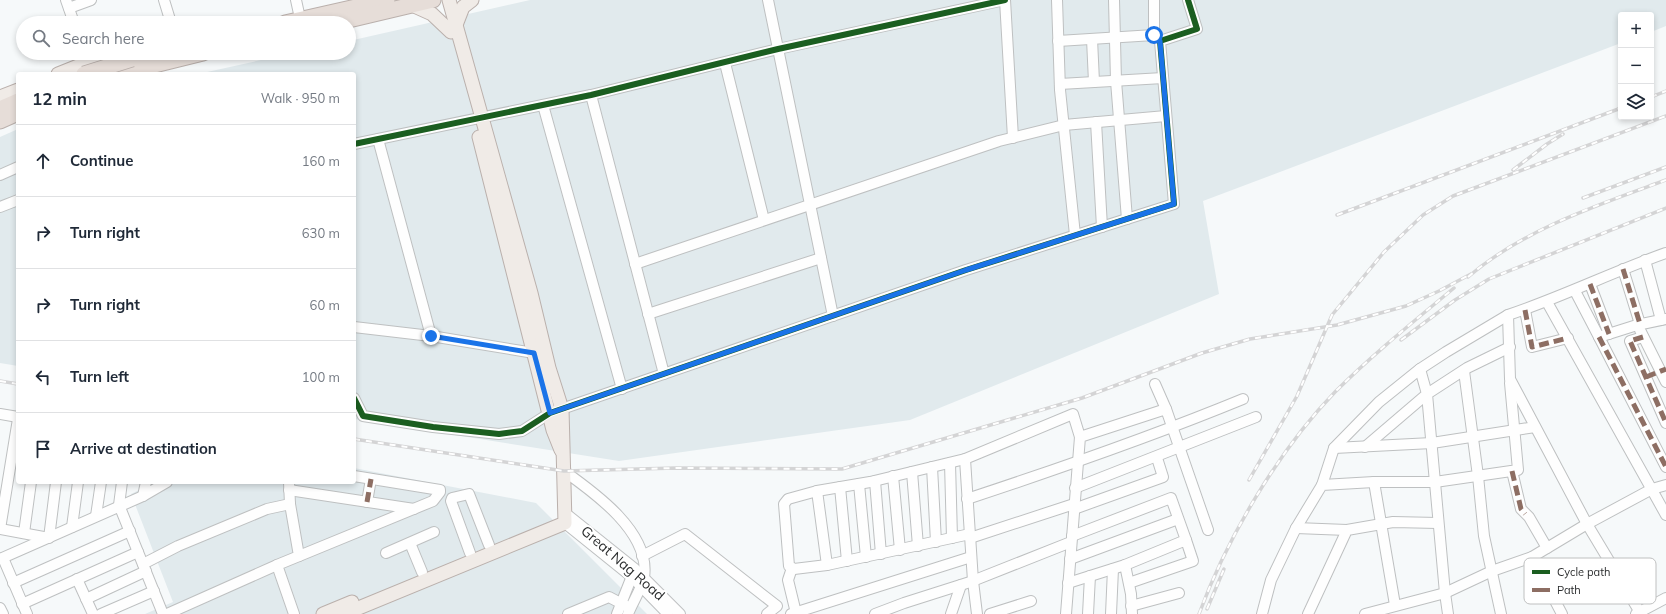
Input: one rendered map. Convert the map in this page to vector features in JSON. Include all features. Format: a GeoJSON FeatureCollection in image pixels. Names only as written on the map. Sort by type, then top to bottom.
{"type":"FeatureCollection","features":[{"type":"Feature","properties":{"kind":"highway"},"geometry":{"type":"LineString","coordinates":[[324,16],[387,0]]}},
{"type":"Feature","properties":{"kind":"highway"},"geometry":{"type":"LineString","coordinates":[[356,18],[433,0]]}},
{"type":"Feature","properties":{"kind":"highway"},"geometry":{"type":"LineString","coordinates":[[86,63],[139,61]]}},
{"type":"Feature","properties":{"kind":"highway"},"geometry":{"type":"LineString","coordinates":[[121,72],[139,61]]}},
{"type":"Feature","properties":{"kind":"highway"},"geometry":{"type":"LineString","coordinates":[[0,109],[16,102]]}},
{"type":"Feature","properties":{"kind":"highway"},"geometry":{"type":"LineString","coordinates":[[0,121],[16,114]]}},
{"type":"Feature","properties":{"kind":"main road"},"geometry":{"type":"LineString","coordinates":[[442,0],[453,28],[478,118],[533,301],[549,368],[562,409],[565,518]]}},
{"type":"Feature","properties":{"kind":"main road"},"geometry":{"type":"LineString","coordinates":[[449,0],[453,28]]}},
{"type":"Feature","properties":{"kind":"main road"},"geometry":{"type":"LineString","coordinates":[[453,28],[463,7],[472,0]]}},
{"type":"Feature","properties":{"kind":"main road"},"geometry":{"type":"LineString","coordinates":[[412,5],[432,14],[453,28]]}},
{"type":"Feature","properties":{"kind":"main road"},"geometry":{"type":"LineString","coordinates":[[63,72],[86,63]]}},
{"type":"Feature","properties":{"kind":"main road"},"geometry":{"type":"LineString","coordinates":[[0,97],[16,91]]}},
{"type":"Feature","properties":{"kind":"main road"},"geometry":{"type":"LineString","coordinates":[[478,118],[553,430],[563,456]]}},
{"type":"Feature","properties":{"kind":"main road"},"geometry":{"type":"LineString","coordinates":[[0,127],[16,121]]}},
{"type":"Feature","properties":{"kind":"main road"},"geometry":{"type":"LineString","coordinates":[[323,614],[489,545],[565,518]]}},
{"type":"Feature","properties":{"kind":"main road"},"geometry":{"type":"LineString","coordinates":[[344,614],[565,518]]}},
{"type":"Feature","properties":{"kind":"street"},"geometry":{"type":"LineString","coordinates":[[72,16],[68,4],[91,0]]}},
{"type":"Feature","properties":{"kind":"street"},"geometry":{"type":"LineString","coordinates":[[164,0],[169,16]]}},
{"type":"Feature","properties":{"kind":"street"},"geometry":{"type":"LineString","coordinates":[[296,0],[300,16]]}},
{"type":"Feature","properties":{"kind":"street"},"geometry":{"type":"LineString","coordinates":[[768,0],[833,316]]}},
{"type":"Feature","properties":{"kind":"street"},"geometry":{"type":"LineString","coordinates":[[356,144],[591,96],[778,49],[1005,0],[1013,138]]}},
{"type":"Feature","properties":{"kind":"street"},"geometry":{"type":"LineString","coordinates":[[1057,0],[1060,84],[1075,235]]}},
{"type":"Feature","properties":{"kind":"street"},"geometry":{"type":"LineString","coordinates":[[1114,0],[1116,81],[1127,219]]}},
{"type":"Feature","properties":{"kind":"street"},"geometry":{"type":"LineString","coordinates":[[356,402],[363,416],[433,427],[498,434],[522,431],[550,413],[966,270],[1174,204],[1163,78],[1157,38],[1154,0]]}},
{"type":"Feature","properties":{"kind":"street"},"geometry":{"type":"LineString","coordinates":[[1058,41],[1116,38],[1157,38],[1197,29],[1188,0]]}},
{"type":"Feature","properties":{"kind":"street"},"geometry":{"type":"LineString","coordinates":[[1092,39],[1094,82]]}},
{"type":"Feature","properties":{"kind":"street"},"geometry":{"type":"LineString","coordinates":[[86,63],[93,72]]}},
{"type":"Feature","properties":{"kind":"street"},"geometry":{"type":"LineString","coordinates":[[725,63],[764,220]]}},
{"type":"Feature","properties":{"kind":"street"},"geometry":{"type":"LineString","coordinates":[[1060,84],[1163,78]]}},
{"type":"Feature","properties":{"kind":"street"},"geometry":{"type":"LineString","coordinates":[[591,96],[664,374]]}},
{"type":"Feature","properties":{"kind":"street"},"geometry":{"type":"LineString","coordinates":[[543,105],[622,389]]}},
{"type":"Feature","properties":{"kind":"street"},"geometry":{"type":"LineString","coordinates":[[635,264],[1013,138],[1064,125],[1166,116]]}},
{"type":"Feature","properties":{"kind":"street"},"geometry":{"type":"LineString","coordinates":[[1096,122],[1102,227]]}},
{"type":"Feature","properties":{"kind":"street"},"geometry":{"type":"LineString","coordinates":[[378,139],[431,336]]}},
{"type":"Feature","properties":{"kind":"street"},"geometry":{"type":"LineString","coordinates":[[0,175],[16,168]]}},
{"type":"Feature","properties":{"kind":"street"},"geometry":{"type":"LineString","coordinates":[[0,207],[16,201]]}},
{"type":"Feature","properties":{"kind":"street"},"geometry":{"type":"LineString","coordinates":[[1262,614],[1271,580],[1296,528],[1322,485],[1334,448],[1379,402],[1420,369],[1508,316],[1575,291],[1623,269],[1666,253]]}},
{"type":"Feature","properties":{"kind":"street"},"geometry":{"type":"LineString","coordinates":[[648,314],[821,258]]}},
{"type":"Feature","properties":{"kind":"street"},"geometry":{"type":"LineString","coordinates":[[1604,336],[1639,324],[1663,319],[1645,260]]}},
{"type":"Feature","properties":{"kind":"street"},"geometry":{"type":"LineString","coordinates":[[1623,269],[1643,337],[1663,370],[1666,382]]}},
{"type":"Feature","properties":{"kind":"street"},"geometry":{"type":"LineString","coordinates":[[1590,284],[1604,336]]}},
{"type":"Feature","properties":{"kind":"street"},"geometry":{"type":"LineString","coordinates":[[1575,291],[1604,336],[1666,467]]}},
{"type":"Feature","properties":{"kind":"street"},"geometry":{"type":"LineString","coordinates":[[1547,302],[1666,515]]}},
{"type":"Feature","properties":{"kind":"street"},"geometry":{"type":"LineString","coordinates":[[1525,310],[1532,347],[1568,338]]}},
{"type":"Feature","properties":{"kind":"street"},"geometry":{"type":"LineString","coordinates":[[1322,485],[1374,482],[1435,482],[1518,470],[1510,379],[1508,316]]}},
{"type":"Feature","properties":{"kind":"street"},"geometry":{"type":"LineString","coordinates":[[356,327],[431,336],[534,353]]}},
{"type":"Feature","properties":{"kind":"street"},"geometry":{"type":"LineString","coordinates":[[1643,337],[1630,341],[1666,423]]}},
{"type":"Feature","properties":{"kind":"street"},"geometry":{"type":"LineString","coordinates":[[1365,447],[1427,394],[1464,371],[1510,347]]}},
{"type":"Feature","properties":{"kind":"street"},"geometry":{"type":"LineString","coordinates":[[1420,369],[1427,394],[1438,523],[1448,614]]}},
{"type":"Feature","properties":{"kind":"street"},"geometry":{"type":"LineString","coordinates":[[1646,377],[1663,370]]}},
{"type":"Feature","properties":{"kind":"street"},"geometry":{"type":"LineString","coordinates":[[1464,371],[1478,476],[1484,536],[1501,614]]}},
{"type":"Feature","properties":{"kind":"street"},"geometry":{"type":"LineString","coordinates":[[1510,379],[1587,524],[1607,558]]}},
{"type":"Feature","properties":{"kind":"street"},"geometry":{"type":"LineString","coordinates":[[1155,384],[1166,409],[1208,530]]}},
{"type":"Feature","properties":{"kind":"street"},"geometry":{"type":"LineString","coordinates":[[967,499],[1077,463],[1172,428],[1243,399]]}},
{"type":"Feature","properties":{"kind":"street"},"geometry":{"type":"LineString","coordinates":[[1080,436],[1166,409]]}},
{"type":"Feature","properties":{"kind":"street"},"geometry":{"type":"LineString","coordinates":[[0,414],[16,418]]}},
{"type":"Feature","properties":{"kind":"street"},"geometry":{"type":"LineString","coordinates":[[792,568],[789,566],[784,504],[788,499],[817,491],[875,481],[965,460],[1074,414],[1080,436],[1066,614]]}},
{"type":"Feature","properties":{"kind":"street"},"geometry":{"type":"LineString","coordinates":[[1075,488],[1157,458],[1256,417]]}},
{"type":"Feature","properties":{"kind":"street"},"geometry":{"type":"LineString","coordinates":[[1334,448],[1432,443],[1535,427]]}},
{"type":"Feature","properties":{"kind":"street"},"geometry":{"type":"LineString","coordinates":[[16,430],[0,529],[49,538]]}},
{"type":"Feature","properties":{"kind":"street"},"geometry":{"type":"LineString","coordinates":[[792,568],[827,565],[952,538],[970,536],[1074,506],[1163,477],[1157,458]]}},
{"type":"Feature","properties":{"kind":"street"},"geometry":{"type":"LineString","coordinates":[[965,460],[971,557],[977,614]]}},
{"type":"Feature","properties":{"kind":"street"},"geometry":{"type":"LineString","coordinates":[[950,463],[952,538]]}},
{"type":"Feature","properties":{"kind":"street"},"geometry":{"type":"LineString","coordinates":[[932,467],[936,542]]}},
{"type":"Feature","properties":{"kind":"street"},"geometry":{"type":"LineString","coordinates":[[564,471],[609,506],[634,538],[642,559],[642,582],[626,608],[617,614]]}},
{"type":"Feature","properties":{"kind":"street"},"geometry":{"type":"LineString","coordinates":[[1512,471],[1521,509],[1529,517],[1547,548]]}},
{"type":"Feature","properties":{"kind":"street"},"geometry":{"type":"LineString","coordinates":[[912,472],[918,546]]}},
{"type":"Feature","properties":{"kind":"street"},"geometry":{"type":"LineString","coordinates":[[167,614],[298,556],[414,509],[437,498],[440,490],[356,476]]}},
{"type":"Feature","properties":{"kind":"street"},"geometry":{"type":"LineString","coordinates":[[893,476],[900,550]]}},
{"type":"Feature","properties":{"kind":"street"},"geometry":{"type":"LineString","coordinates":[[367,502],[371,479]]}},
{"type":"Feature","properties":{"kind":"street"},"geometry":{"type":"LineString","coordinates":[[875,481],[881,554]]}},
{"type":"Feature","properties":{"kind":"street"},"geometry":{"type":"LineString","coordinates":[[1374,482],[1380,525],[1395,605]]}},
{"type":"Feature","properties":{"kind":"street"},"geometry":{"type":"LineString","coordinates":[[24,533],[31,484]]}},
{"type":"Feature","properties":{"kind":"street"},"geometry":{"type":"LineString","coordinates":[[49,538],[56,484]]}},
{"type":"Feature","properties":{"kind":"street"},"geometry":{"type":"LineString","coordinates":[[72,527],[78,484]]}},
{"type":"Feature","properties":{"kind":"street"},"geometry":{"type":"LineString","coordinates":[[96,516],[101,484]]}},
{"type":"Feature","properties":{"kind":"street"},"geometry":{"type":"LineString","coordinates":[[122,484],[119,505],[163,614]]}},
{"type":"Feature","properties":{"kind":"street"},"geometry":{"type":"LineString","coordinates":[[143,496],[146,484]]}},
{"type":"Feature","properties":{"kind":"street"},"geometry":{"type":"LineString","coordinates":[[27,614],[14,583],[1,559],[119,505],[143,496],[164,484]]}},
{"type":"Feature","properties":{"kind":"street"},"geometry":{"type":"LineString","coordinates":[[860,484],[866,557]]}},
{"type":"Feature","properties":{"kind":"street"},"geometry":{"type":"LineString","coordinates":[[1529,558],[1587,524],[1652,489],[1666,485]]}},
{"type":"Feature","properties":{"kind":"street"},"geometry":{"type":"LineString","coordinates":[[298,556],[290,504],[289,486],[367,502],[414,509]]}},
{"type":"Feature","properties":{"kind":"street"},"geometry":{"type":"LineString","coordinates":[[840,487],[847,561]]}},
{"type":"Feature","properties":{"kind":"street"},"geometry":{"type":"LineString","coordinates":[[817,491],[827,565]]}},
{"type":"Feature","properties":{"kind":"street"},"geometry":{"type":"LineString","coordinates":[[470,553],[451,500],[452,498],[469,494],[489,545]]}},
{"type":"Feature","properties":{"kind":"street"},"geometry":{"type":"LineString","coordinates":[[875,614],[973,581],[1171,498],[1193,562],[1129,583]]}},
{"type":"Feature","properties":{"kind":"street"},"geometry":{"type":"LineString","coordinates":[[86,598],[145,568],[178,546],[267,510],[290,504]]}},
{"type":"Feature","properties":{"kind":"street","name":"Great Nag Road"},"geometry":{"type":"LineString","coordinates":[[565,518],[633,573],[680,614]]}},
{"type":"Feature","properties":{"kind":"street"},"geometry":{"type":"LineString","coordinates":[[1070,559],[1178,519]]}},
{"type":"Feature","properties":{"kind":"street"},"geometry":{"type":"LineString","coordinates":[[1296,528],[1347,530],[1393,522],[1438,523]]}},
{"type":"Feature","properties":{"kind":"street"},"geometry":{"type":"LineString","coordinates":[[1308,614],[1347,530]]}},
{"type":"Feature","properties":{"kind":"street"},"geometry":{"type":"LineString","coordinates":[[14,583],[130,531]]}},
{"type":"Feature","properties":{"kind":"street"},"geometry":{"type":"LineString","coordinates":[[386,553],[434,532]]}},
{"type":"Feature","properties":{"kind":"street"},"geometry":{"type":"LineString","coordinates":[[626,608],[633,573],[642,559],[685,534],[777,606],[768,614]]}},
{"type":"Feature","properties":{"kind":"street"},"geometry":{"type":"LineString","coordinates":[[1068,583],[1125,565],[1186,540]]}},
{"type":"Feature","properties":{"kind":"street"},"geometry":{"type":"LineString","coordinates":[[410,543],[422,572]]}},
{"type":"Feature","properties":{"kind":"street"},"geometry":{"type":"LineString","coordinates":[[22,604],[138,552]]}},
{"type":"Feature","properties":{"kind":"street"},"geometry":{"type":"LineString","coordinates":[[792,568],[788,580],[794,613],[971,557]]}},
{"type":"Feature","properties":{"kind":"street"},"geometry":{"type":"LineString","coordinates":[[1365,614],[1445,593],[1492,571],[1524,560]]}},
{"type":"Feature","properties":{"kind":"street"},"geometry":{"type":"LineString","coordinates":[[277,565],[294,614]]}},
{"type":"Feature","properties":{"kind":"street"},"geometry":{"type":"LineString","coordinates":[[1125,565],[1132,610],[1179,593]]}},
{"type":"Feature","properties":{"kind":"street"},"geometry":{"type":"LineString","coordinates":[[1111,614],[1113,569]]}},
{"type":"Feature","properties":{"kind":"street"},"geometry":{"type":"LineString","coordinates":[[1088,614],[1090,576]]}},
{"type":"Feature","properties":{"kind":"street"},"geometry":{"type":"LineString","coordinates":[[77,579],[94,614]]}},
{"type":"Feature","properties":{"kind":"street"},"geometry":{"type":"LineString","coordinates":[[642,582],[668,614]]}},
{"type":"Feature","properties":{"kind":"street"},"geometry":{"type":"LineString","coordinates":[[951,614],[961,585]]}},
{"type":"Feature","properties":{"kind":"street"},"geometry":{"type":"LineString","coordinates":[[101,614],[154,591]]}},
{"type":"Feature","properties":{"kind":"street"},"geometry":{"type":"LineString","coordinates":[[568,614],[609,597],[626,608]]}},
{"type":"Feature","properties":{"kind":"street"},"geometry":{"type":"LineString","coordinates":[[1656,604],[1666,598]]}},
{"type":"Feature","properties":{"kind":"street"},"geometry":{"type":"LineString","coordinates":[[990,614],[1031,601]]}},
{"type":"Feature","properties":{"kind":"street"},"geometry":{"type":"LineString","coordinates":[[1557,604],[1562,614]]}},
{"type":"Feature","properties":{"kind":"street"},"geometry":{"type":"LineString","coordinates":[[1634,604],[1639,613],[1655,604]]}},
{"type":"Feature","properties":{"kind":"street"},"geometry":{"type":"LineString","coordinates":[[0,608],[3,614]]}},
{"type":"Feature","properties":{"kind":"shaded area"},"geometry":{"type":"Polygon","coordinates":[[[530,0],[1666,0],[1666,26],[1654,31],[1654,12],[1618,12],[1618,44],[1203,201],[1219,294],[910,420],[619,461],[356,419],[356,72],[207,72],[261,60],[356,60],[356,39],[530,0]]]}},
{"type":"Feature","properties":{"kind":"shaded area"},"geometry":{"type":"Polygon","coordinates":[[[16,130],[16,366],[0,363],[0,137],[16,130]]]}},
{"type":"Feature","properties":{"kind":"shaded area"},"geometry":{"type":"Polygon","coordinates":[[[356,468],[536,503],[647,614],[145,614],[173,602],[131,494],[151,484],[356,484],[356,468]]]}},
{"type":"Feature","properties":{"kind":"railway"},"geometry":{"type":"LineString","coordinates":[[1654,96],[1666,91]]}},
{"type":"Feature","properties":{"kind":"railway"},"geometry":{"type":"LineString","coordinates":[[1337,215],[1618,109]]}},
{"type":"Feature","properties":{"kind":"railway"},"geometry":{"type":"LineString","coordinates":[[1249,480],[1297,396],[1332,315],[1384,252],[1423,215],[1453,196],[1666,116]]}},
{"type":"Feature","properties":{"kind":"railway"},"geometry":{"type":"LineString","coordinates":[[1513,170],[1547,144],[1563,134]]}},
{"type":"Feature","properties":{"kind":"railway"},"geometry":{"type":"LineString","coordinates":[[1583,198],[1666,167]]}},
{"type":"Feature","properties":{"kind":"railway"},"geometry":{"type":"LineString","coordinates":[[1468,277],[1490,260],[1537,232],[1588,209],[1666,180]]}},
{"type":"Feature","properties":{"kind":"railway"},"geometry":{"type":"LineString","coordinates":[[1401,340],[1455,300],[1489,279],[1666,208]]}},
{"type":"Feature","properties":{"kind":"railway"},"geometry":{"type":"LineString","coordinates":[[356,439],[564,471],[676,468],[842,469],[1082,398],[1202,353],[1250,339],[1337,325],[1406,306],[1471,274]]}},
{"type":"Feature","properties":{"kind":"railway"},"geometry":{"type":"LineString","coordinates":[[1199,614],[1224,556],[1239,526],[1274,468],[1314,415],[1363,365],[1454,288]]}},
{"type":"Feature","properties":{"kind":"railway"},"geometry":{"type":"LineString","coordinates":[[0,381],[16,384]]}},
{"type":"Feature","properties":{"kind":"railway"},"geometry":{"type":"LineString","coordinates":[[1207,609],[1224,569]]}},
{"type":"Feature","properties":{"kind":"marked path"},"geometry":{"type":"LineString","coordinates":[[1623,269],[1640,324]]}},
{"type":"Feature","properties":{"kind":"marked path"},"geometry":{"type":"LineString","coordinates":[[1590,284],[1609,334]]}},
{"type":"Feature","properties":{"kind":"marked path"},"geometry":{"type":"LineString","coordinates":[[1525,310],[1532,347],[1568,338]]}},
{"type":"Feature","properties":{"kind":"marked path"},"geometry":{"type":"LineString","coordinates":[[1599,337],[1666,467]]}},
{"type":"Feature","properties":{"kind":"marked path"},"geometry":{"type":"LineString","coordinates":[[1643,337],[1630,341],[1666,423]]}},
{"type":"Feature","properties":{"kind":"marked path"},"geometry":{"type":"LineString","coordinates":[[1646,377],[1666,369]]}},
{"type":"Feature","properties":{"kind":"marked path"},"geometry":{"type":"LineString","coordinates":[[1512,471],[1521,509],[1525,514]]}},
{"type":"Feature","properties":{"kind":"marked path"},"geometry":{"type":"LineString","coordinates":[[367,502],[371,479]]}},
{"type":"Feature","properties":{"kind":"cycle path"},"geometry":{"type":"LineString","coordinates":[[356,144],[591,95],[778,49],[1005,0]]}},
{"type":"Feature","properties":{"kind":"cycle path"},"geometry":{"type":"LineString","coordinates":[[356,402],[363,416],[433,427],[499,434],[522,431],[550,413],[966,270],[1174,204],[1160,41],[1197,29],[1188,0]]}},
{"type":"Feature","properties":{"kind":"route"},"geometry":{"type":"LineString","coordinates":[[431,336],[534,353],[550,413],[966,270],[1174,204],[1160,41],[1154,35]]}}]}
